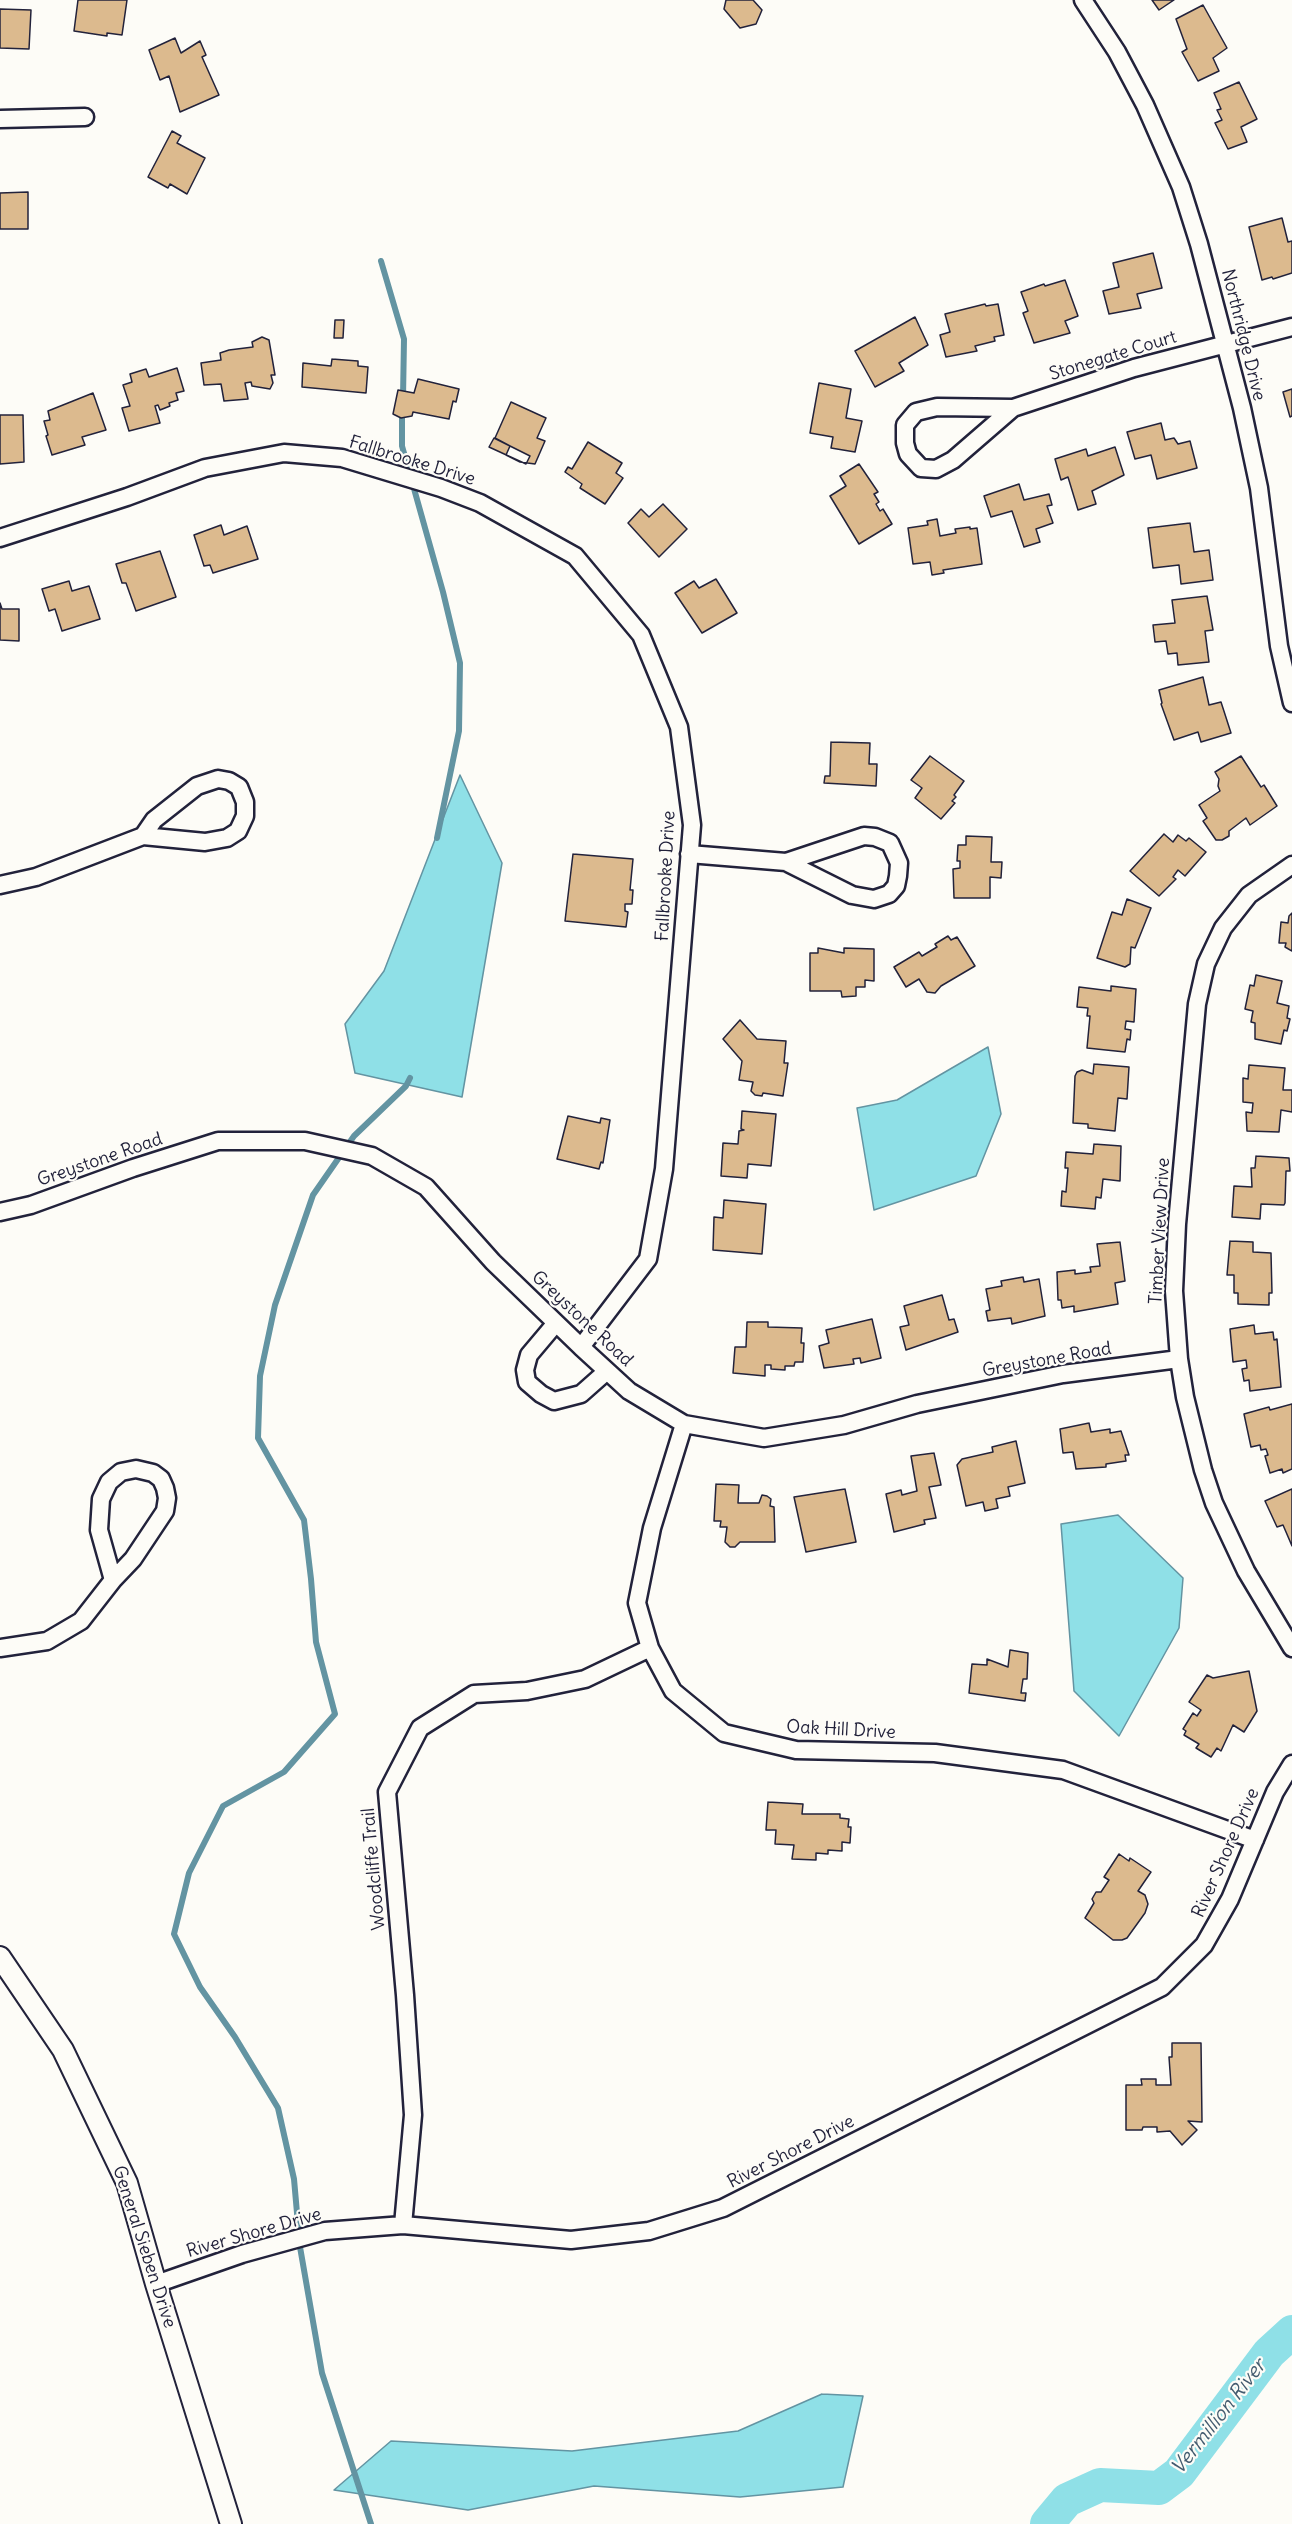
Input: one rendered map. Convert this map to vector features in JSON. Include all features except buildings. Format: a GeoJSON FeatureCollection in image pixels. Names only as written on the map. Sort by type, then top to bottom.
{"type":"FeatureCollection","features":[{"type":"Feature","properties":{"kind":"street","name":"Northridge Drive"},"geometry":{"type":"LineString","coordinates":[[1083,0],[1131,78],[1170,159],[1199,244],[1259,488],[1286,645],[1292,703]]}},
{"type":"Feature","properties":{"kind":"street"},"geometry":{"type":"LineString","coordinates":[[0,119],[85,117]]}},
{"type":"Feature","properties":{"kind":"street","name":"Stonegate Court"},"geometry":{"type":"LineString","coordinates":[[1013,408],[945,465],[930,470],[921,468],[908,454],[905,425],[916,412],[937,406],[1013,408],[1134,368],[1292,327]]}},
{"type":"Feature","properties":{"kind":"street","name":"Fallbrooke Drive"},"geometry":{"type":"LineString","coordinates":[[0,538],[127,497],[205,468],[284,453],[342,458],[441,488],[480,503],[575,556],[641,634],[679,727],[692,825],[664,1169],[648,1258],[580,1347]]}},
{"type":"Feature","properties":{"kind":"street"},"geometry":{"type":"LineString","coordinates":[[0,885],[36,877],[143,836],[205,842],[227,838],[238,831],[245,816],[245,802],[239,787],[218,779],[197,786],[154,820],[143,836]]}},
{"type":"Feature","properties":{"kind":"street"},"geometry":{"type":"LineString","coordinates":[[689,854],[786,862],[852,895],[874,899],[889,894],[896,886],[899,863],[890,843],[875,837],[864,836],[786,862]]}},
{"type":"Feature","properties":{"kind":"street","name":"Timber View Drive"},"geometry":{"type":"LineString","coordinates":[[1292,865],[1257,888],[1236,910],[1214,945],[1200,984],[1175,1257],[1179,1359],[1192,1429],[1214,1503],[1245,1571],[1292,1648]]}},
{"type":"Feature","properties":{"kind":"street","name":"Greystone Road"},"geometry":{"type":"LineString","coordinates":[[0,1212],[31,1205],[133,1168],[218,1141],[305,1141],[372,1156],[426,1187],[494,1262],[580,1347],[629,1391],[684,1424],[764,1438],[844,1425],[917,1404],[1063,1374],[1179,1359]]}},
{"type":"Feature","properties":{"kind":"street"},"geometry":{"type":"LineString","coordinates":[[556,1323],[528,1355],[525,1370],[527,1382],[540,1394],[554,1401],[581,1395],[607,1371]]}},
{"type":"Feature","properties":{"kind":"street","name":"Oak Hill Drive"},"geometry":{"type":"LineString","coordinates":[[684,1424],[652,1528],[637,1603],[650,1648],[674,1691],[724,1733],[796,1750],[935,1753],[1063,1770],[1255,1840]]}},
{"type":"Feature","properties":{"kind":"street"},"geometry":{"type":"LineString","coordinates":[[0,1648],[47,1641],[81,1621],[113,1580],[133,1559],[165,1511],[167,1498],[165,1488],[161,1479],[153,1473],[136,1469],[121,1473],[109,1482],[101,1499],[99,1530],[113,1580]]}},
{"type":"Feature","properties":{"kind":"street","name":"Woodcliffe Trail"},"geometry":{"type":"LineString","coordinates":[[403,2226],[413,2115],[387,1792],[420,1728],[474,1694],[526,1691],[585,1680],[650,1648]]}},
{"type":"Feature","properties":{"kind":"street","name":"River Shore Drive"},"geometry":{"type":"LineString","coordinates":[[156,2284],[242,2254],[325,2231],[403,2226],[571,2240],[649,2231],[723,2208],[1162,1988],[1204,1944],[1230,1899],[1275,1792],[1292,1764]]}},
{"type":"Feature","properties":{"kind":"street","name":"General Sieben Drive"},"geometry":{"type":"LineString","coordinates":[[0,1957],[63,2050],[127,2184],[231,2522]]}},
{"type":"Feature","properties":{"kind":"water"},"geometry":{"type":"Polygon","coordinates":[[[460,775],[502,863],[462,1097],[355,1073],[345,1024],[384,971],[460,775]]]}},
{"type":"Feature","properties":{"kind":"water"},"geometry":{"type":"Polygon","coordinates":[[[988,1047],[1001,1114],[976,1176],[874,1210],[857,1108],[897,1100],[988,1047]]]}},
{"type":"Feature","properties":{"kind":"water"},"geometry":{"type":"Polygon","coordinates":[[[1118,1515],[1183,1578],[1179,1628],[1119,1736],[1074,1691],[1061,1524],[1118,1515]]]}},
{"type":"Feature","properties":{"kind":"water"},"geometry":{"type":"Polygon","coordinates":[[[822,2394],[863,2396],[843,2487],[740,2497],[594,2486],[468,2510],[334,2490],[391,2441],[572,2451],[738,2431],[822,2394]]]}},
{"type":"Feature","properties":{"kind":"waterway"},"geometry":{"type":"LineString","coordinates":[[381,261],[404,339],[403,398]]}},
{"type":"Feature","properties":{"kind":"waterway"},"geometry":{"type":"LineString","coordinates":[[402,411],[402,446],[443,592],[460,663],[459,731],[437,838]]}},
{"type":"Feature","properties":{"kind":"waterway"},"geometry":{"type":"LineString","coordinates":[[371,2524],[322,2373],[300,2247],[294,2179],[278,2108],[235,2037],[200,1987],[174,1934],[189,1873],[223,1806],[284,1772],[335,1714],[316,1642],[304,1520],[258,1438],[260,1376],[275,1305],[313,1195],[354,1136],[406,1086],[410,1078]]}},
{"type":"Feature","properties":{"kind":"waterway","name":"Vermillion River"},"geometry":{"type":"LineString","coordinates":[[1047,2524],[1067,2500],[1100,2485],[1159,2488],[1179,2473],[1269,2353],[1292,2332]]}}]}
